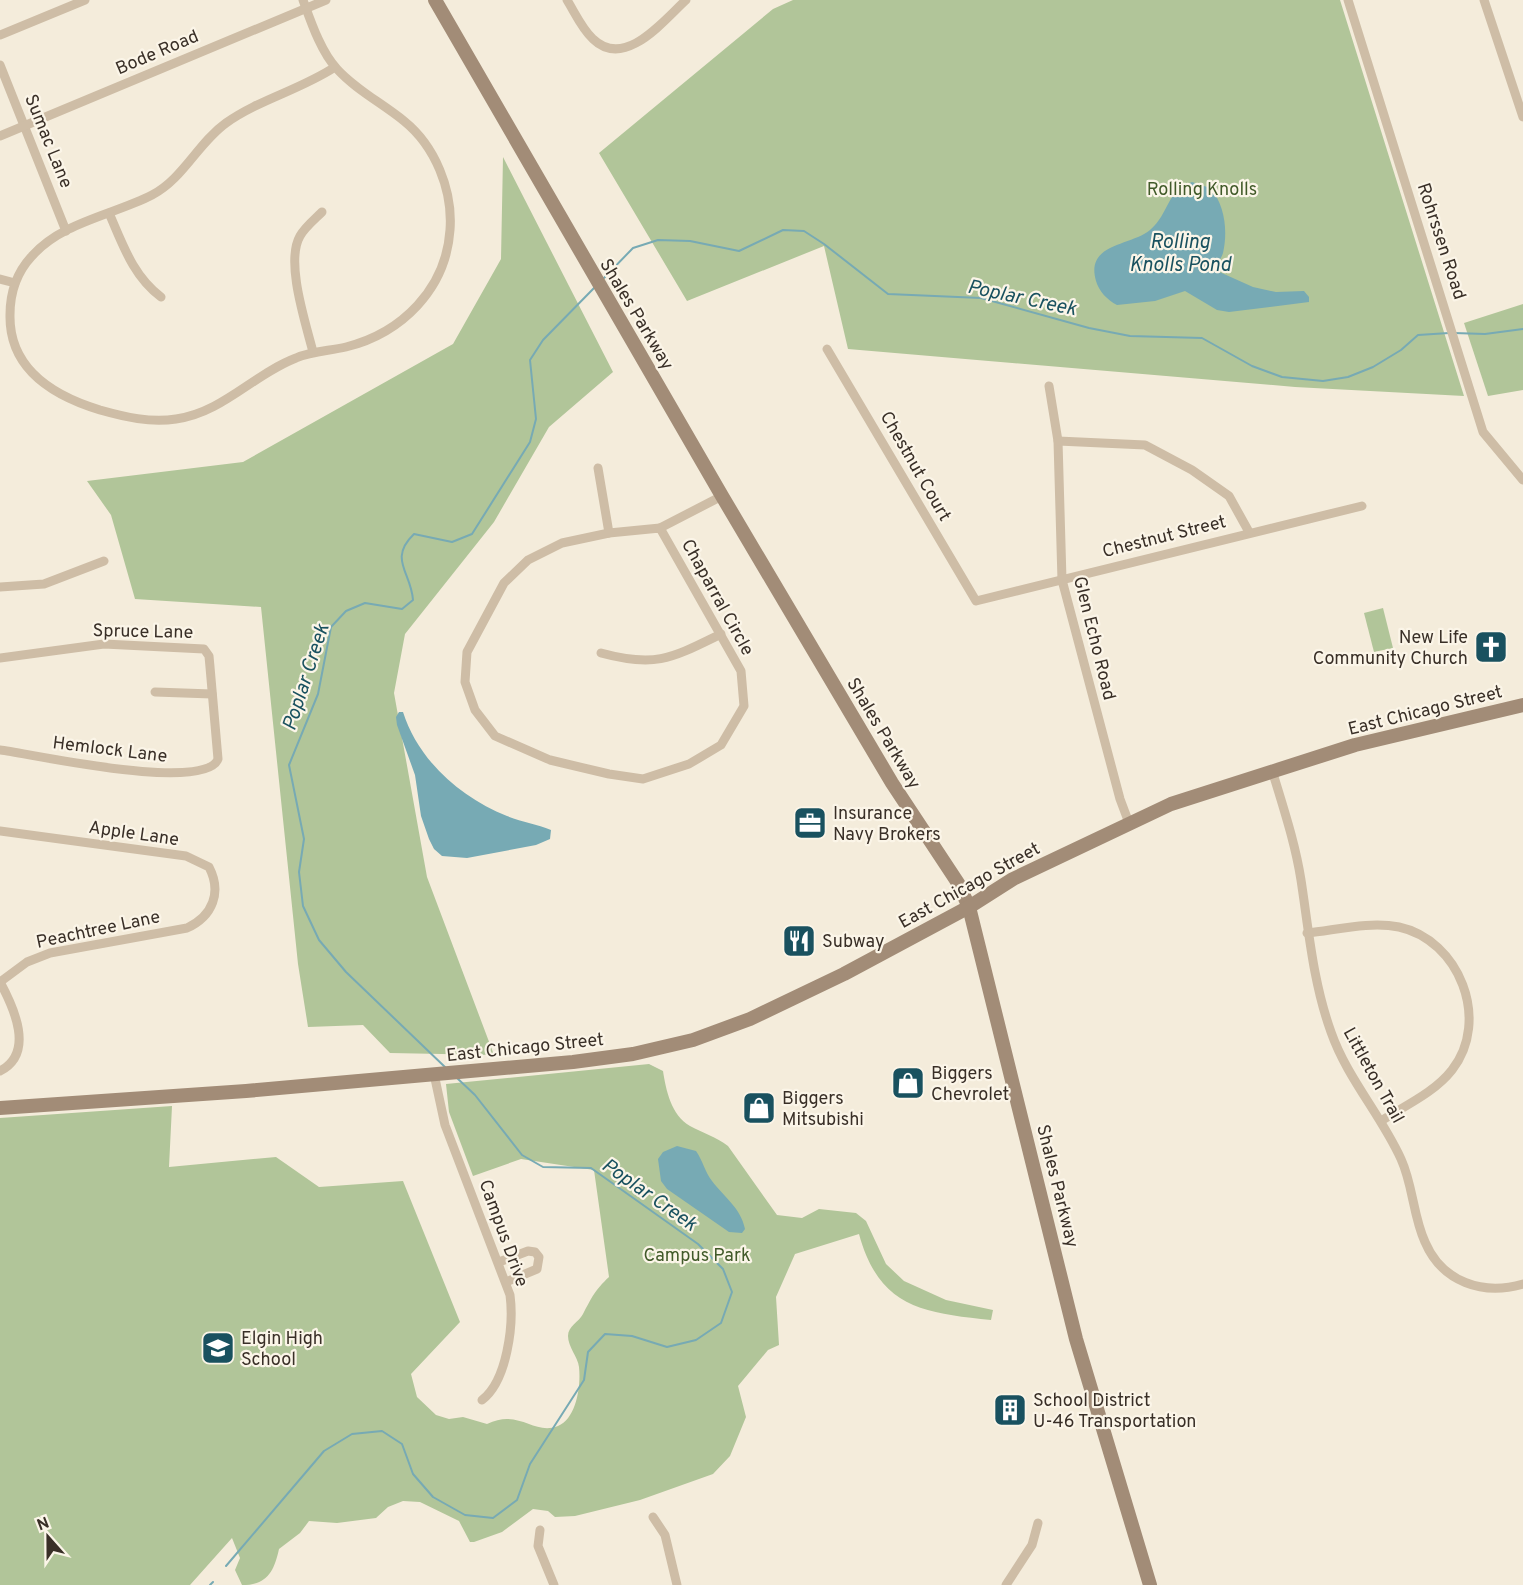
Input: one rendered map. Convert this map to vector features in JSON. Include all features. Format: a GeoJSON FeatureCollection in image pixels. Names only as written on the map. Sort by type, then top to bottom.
{"type":"FeatureCollection","features":[{"type":"Feature","properties":{"kind":"street"},"geometry":{"type":"LineString","coordinates":[[0,35],[85,0]]}},
{"type":"Feature","properties":{"kind":"street","name":"Bode Road"},"geometry":{"type":"LineString","coordinates":[[0,136],[305,4],[326,0]]}},
{"type":"Feature","properties":{"kind":"street","name":"Shales Parkway"},"geometry":{"type":"LineString","coordinates":[[435,0],[586,265],[722,496],[892,783],[958,883],[969,907],[1076,1339],[1150,1585]]}},
{"type":"Feature","properties":{"kind":"street"},"geometry":{"type":"LineString","coordinates":[[567,0],[594,40],[615,49],[632,46],[641,41],[686,0]]}},
{"type":"Feature","properties":{"kind":"street","name":"Rohrssen Road"},"geometry":{"type":"LineString","coordinates":[[1348,0],[1483,432],[1523,480]]}},
{"type":"Feature","properties":{"kind":"street"},"geometry":{"type":"LineString","coordinates":[[1484,0],[1523,117]]}},
{"type":"Feature","properties":{"kind":"street"},"geometry":{"type":"LineString","coordinates":[[305,4],[335,67],[404,121],[425,145],[446,189],[450,232],[439,275],[418,307],[404,320],[371,339],[346,347],[313,352],[277,366],[206,411],[174,420],[135,419],[63,397],[32,374],[15,345],[10,321],[15,283],[32,255],[66,231],[155,193],[166,186],[224,124],[261,103],[305,86],[335,67]]}},
{"type":"Feature","properties":{"kind":"street","name":"Sumac Lane"},"geometry":{"type":"LineString","coordinates":[[0,65],[66,231]]}},
{"type":"Feature","properties":{"kind":"street"},"geometry":{"type":"LineString","coordinates":[[313,352],[294,256],[300,236],[322,212]]}},
{"type":"Feature","properties":{"kind":"street"},"geometry":{"type":"LineString","coordinates":[[109,213],[133,267],[147,286],[161,297]]}},
{"type":"Feature","properties":{"kind":"street"},"geometry":{"type":"LineString","coordinates":[[0,279],[15,283]]}},
{"type":"Feature","properties":{"kind":"street","name":"Chestnut Court"},"geometry":{"type":"LineString","coordinates":[[827,349],[976,601]]}},
{"type":"Feature","properties":{"kind":"street","name":"Glen Echo Road"},"geometry":{"type":"LineString","coordinates":[[1049,386],[1058,441],[1062,580],[1120,799],[1129,823]]}},
{"type":"Feature","properties":{"kind":"street"},"geometry":{"type":"LineString","coordinates":[[1058,441],[1145,445],[1192,470],[1229,496],[1249,532]]}},
{"type":"Feature","properties":{"kind":"street"},"geometry":{"type":"LineString","coordinates":[[598,468],[609,533]]}},
{"type":"Feature","properties":{"kind":"street","name":"Chaparral Circle"},"geometry":{"type":"LineString","coordinates":[[660,528],[741,671],[744,705],[721,745],[689,764],[643,779],[609,774],[550,760],[495,736],[475,710],[465,682],[467,652],[504,583],[528,560],[562,543],[609,533],[660,528],[722,496]]}},
{"type":"Feature","properties":{"kind":"street","name":"Chestnut Street"},"geometry":{"type":"LineString","coordinates":[[976,601],[1362,506]]}},
{"type":"Feature","properties":{"kind":"street"},"geometry":{"type":"LineString","coordinates":[[0,587],[44,584],[104,561]]}},
{"type":"Feature","properties":{"kind":"street"},"geometry":{"type":"LineString","coordinates":[[601,653],[630,661],[656,661],[680,654],[721,634]]}},
{"type":"Feature","properties":{"kind":"street","name":"Spruce Lane"},"geometry":{"type":"LineString","coordinates":[[0,658],[104,644],[204,649],[209,656],[212,694]]}},
{"type":"Feature","properties":{"kind":"street"},"geometry":{"type":"LineString","coordinates":[[155,692],[212,694]]}},
{"type":"Feature","properties":{"kind":"street","name":"Hemlock Lane"},"geometry":{"type":"LineString","coordinates":[[0,750],[160,774],[195,771],[215,765],[218,759],[212,694]]}},
{"type":"Feature","properties":{"kind":"street","name":"East Chicago Street"},"geometry":{"type":"LineString","coordinates":[[0,1108],[213,1094],[485,1069],[633,1054],[693,1040],[781,1005],[969,907],[1013,879],[1171,804],[1355,745],[1523,705]]}},
{"type":"Feature","properties":{"kind":"street","name":"Littleton Trail"},"geometry":{"type":"LineString","coordinates":[[1272,770],[1295,845],[1307,933],[1317,982],[1332,1035],[1347,1068],[1381,1121],[1401,1160],[1424,1242],[1432,1256],[1455,1280],[1491,1289],[1523,1284]]}},
{"type":"Feature","properties":{"kind":"street","name":"Apple Lane"},"geometry":{"type":"LineString","coordinates":[[0,831],[186,856],[203,862],[209,867],[215,885],[215,898],[206,916]]}},
{"type":"Feature","properties":{"kind":"street","name":"Peachtree Lane"},"geometry":{"type":"LineString","coordinates":[[0,982],[15,969],[38,956],[187,928],[206,916]]}},
{"type":"Feature","properties":{"kind":"street"},"geometry":{"type":"LineString","coordinates":[[1307,933],[1376,926],[1398,927],[1415,932],[1429,940],[1448,958],[1463,986],[1469,1011],[1468,1026],[1463,1048],[1452,1070],[1426,1093],[1381,1121]]}},
{"type":"Feature","properties":{"kind":"street"},"geometry":{"type":"LineString","coordinates":[[0,982],[17,1024],[20,1044],[13,1062],[0,1071]]}},
{"type":"Feature","properties":{"kind":"street","name":"Campus Drive"},"geometry":{"type":"LineString","coordinates":[[434,1074],[445,1125],[499,1262],[512,1308],[512,1331],[496,1384],[482,1400]]}},
{"type":"Feature","properties":{"kind":"street"},"geometry":{"type":"LineString","coordinates":[[499,1262],[528,1251],[535,1252],[539,1257],[537,1269],[506,1282]]}},
{"type":"Feature","properties":{"kind":"street"},"geometry":{"type":"LineString","coordinates":[[653,1517],[666,1534],[677,1585]]}},
{"type":"Feature","properties":{"kind":"street"},"geometry":{"type":"LineString","coordinates":[[1006,1585],[1032,1545],[1038,1523]]}},
{"type":"Feature","properties":{"kind":"street"},"geometry":{"type":"LineString","coordinates":[[540,1530],[538,1546],[554,1585]]}},
{"type":"Feature","properties":{"kind":"green space","name":"Rolling Knolls"},"geometry":{"type":"Polygon","coordinates":[[[793,0],[1340,0],[1464,396],[1295,387],[848,349],[824,246],[687,301],[599,153],[773,9],[793,0]]]}},
{"type":"Feature","properties":{"kind":"green space"},"geometry":{"type":"Polygon","coordinates":[[[503,157],[613,372],[549,427],[494,522],[405,634],[394,693],[427,877],[494,1055],[390,1053],[363,1025],[308,1027],[298,964],[261,607],[135,599],[111,515],[87,481],[243,462],[453,344],[501,259],[503,157]]]}},
{"type":"Feature","properties":{"kind":"green space"},"geometry":{"type":"Polygon","coordinates":[[[1523,304],[1523,390],[1488,396],[1464,323],[1523,304]]]}},
{"type":"Feature","properties":{"kind":"green space"},"geometry":{"type":"Polygon","coordinates":[[[1383,608],[1393,648],[1374,652],[1364,613],[1383,608]]]}},
{"type":"Feature","properties":{"kind":"green space","name":"Elgin High School"},"geometry":{"type":"Polygon","coordinates":[[[649,1064],[663,1071],[668,1094],[678,1115],[690,1126],[728,1146],[777,1215],[802,1218],[819,1209],[856,1213],[866,1221],[886,1264],[904,1281],[946,1300],[993,1310],[991,1320],[944,1314],[907,1302],[891,1291],[878,1277],[859,1234],[795,1254],[776,1297],[779,1345],[768,1350],[738,1386],[746,1417],[730,1456],[713,1474],[640,1500],[575,1516],[555,1517],[548,1511],[533,1509],[502,1532],[474,1542],[470,1542],[459,1521],[420,1502],[403,1501],[388,1507],[376,1518],[337,1523],[309,1521],[300,1533],[279,1549],[272,1570],[258,1583],[242,1585],[235,1570],[240,1558],[232,1538],[190,1585],[0,1585],[0,1118],[172,1106],[169,1167],[276,1157],[319,1187],[403,1181],[460,1322],[411,1374],[417,1397],[436,1415],[449,1419],[463,1417],[487,1424],[508,1419],[549,1428],[558,1426],[570,1416],[578,1391],[579,1367],[568,1333],[581,1317],[591,1298],[609,1277],[594,1170],[521,1159],[473,1176],[449,1112],[446,1084],[649,1064]]]}},
{"type":"Feature","properties":{"kind":"water","name":"Rolling Knolls Pond"},"geometry":{"type":"Polygon","coordinates":[[[1192,182],[1210,188],[1222,210],[1225,227],[1224,245],[1215,270],[1253,287],[1276,292],[1304,291],[1309,297],[1309,302],[1229,312],[1217,310],[1185,291],[1155,301],[1117,305],[1107,298],[1096,281],[1094,269],[1097,259],[1112,247],[1150,230],[1177,191],[1192,182]]]}},
{"type":"Feature","properties":{"kind":"water"},"geometry":{"type":"Polygon","coordinates":[[[399,712],[403,712],[410,730],[430,761],[458,788],[490,808],[551,830],[550,839],[536,845],[467,858],[442,856],[434,849],[421,816],[415,775],[397,725],[396,717],[399,712]]]}},
{"type":"Feature","properties":{"kind":"water"},"geometry":{"type":"Polygon","coordinates":[[[677,1146],[696,1151],[710,1178],[740,1215],[745,1229],[742,1233],[729,1232],[667,1189],[661,1181],[658,1159],[663,1152],[677,1146]]]}},
{"type":"Feature","properties":{"kind":"waterway","name":"Poplar Creek"},"geometry":{"type":"LineString","coordinates":[[602,280],[633,248],[658,240],[690,241],[739,251],[783,230],[804,231],[888,294],[981,298],[1089,328],[1130,336],[1202,338],[1252,366],[1282,377],[1323,381],[1348,377],[1373,367],[1401,350],[1418,335],[1449,333]]}},
{"type":"Feature","properties":{"kind":"waterway","name":"Poplar Creek"},"geometry":{"type":"LineString","coordinates":[[446,1068],[346,972],[319,940],[303,906],[299,872],[304,839],[289,765],[318,694],[331,627],[346,611],[365,603],[402,609],[413,600],[402,558],[406,543],[414,534],[452,542],[472,534],[530,442],[536,419],[530,360],[543,340],[596,286]]}},
{"type":"Feature","properties":{"kind":"waterway","name":"Poplar Creek"},"geometry":{"type":"LineString","coordinates":[[1454,333],[1485,334],[1523,329]]}},
{"type":"Feature","properties":{"kind":"waterway","name":"Poplar Creek"},"geometry":{"type":"LineString","coordinates":[[226,1566],[324,1451],[352,1434],[382,1431],[402,1444],[413,1474],[433,1497],[465,1515],[493,1518],[517,1500],[530,1464],[584,1380],[588,1352],[605,1334],[632,1336],[667,1347],[696,1340],[721,1323],[732,1292],[723,1269],[698,1244],[591,1168],[543,1167],[522,1155],[475,1095],[457,1078]]}},
{"type":"Feature","properties":{"kind":"waterway","name":"Poplar Creek"},"geometry":{"type":"LineString","coordinates":[[210,1585],[213,1582]]}},
{"type":"Feature","properties":{"kind":"place","name":"New Life Community Church"},"geometry":{"type":"Point","coordinates":[1491,647]}},
{"type":"Feature","properties":{"kind":"place","name":"Insurance Navy Brokers"},"geometry":{"type":"Point","coordinates":[810,823]}},
{"type":"Feature","properties":{"kind":"place","name":"Subway"},"geometry":{"type":"Point","coordinates":[799,941]}},
{"type":"Feature","properties":{"kind":"place","name":"Biggers Chevrolet"},"geometry":{"type":"Point","coordinates":[908,1083]}},
{"type":"Feature","properties":{"kind":"place","name":"Biggers Mitsubishi"},"geometry":{"type":"Point","coordinates":[759,1108]}},
{"type":"Feature","properties":{"kind":"place","name":"Elgin High School"},"geometry":{"type":"Point","coordinates":[218,1348]}},
{"type":"Feature","properties":{"kind":"place","name":"School District U-46 Transportation"},"geometry":{"type":"Point","coordinates":[1010,1410]}},
{"type":"Feature","properties":{"kind":"park label","name":"Campus Park"},"geometry":{"type":"Point","coordinates":[697,1255]}}]}
